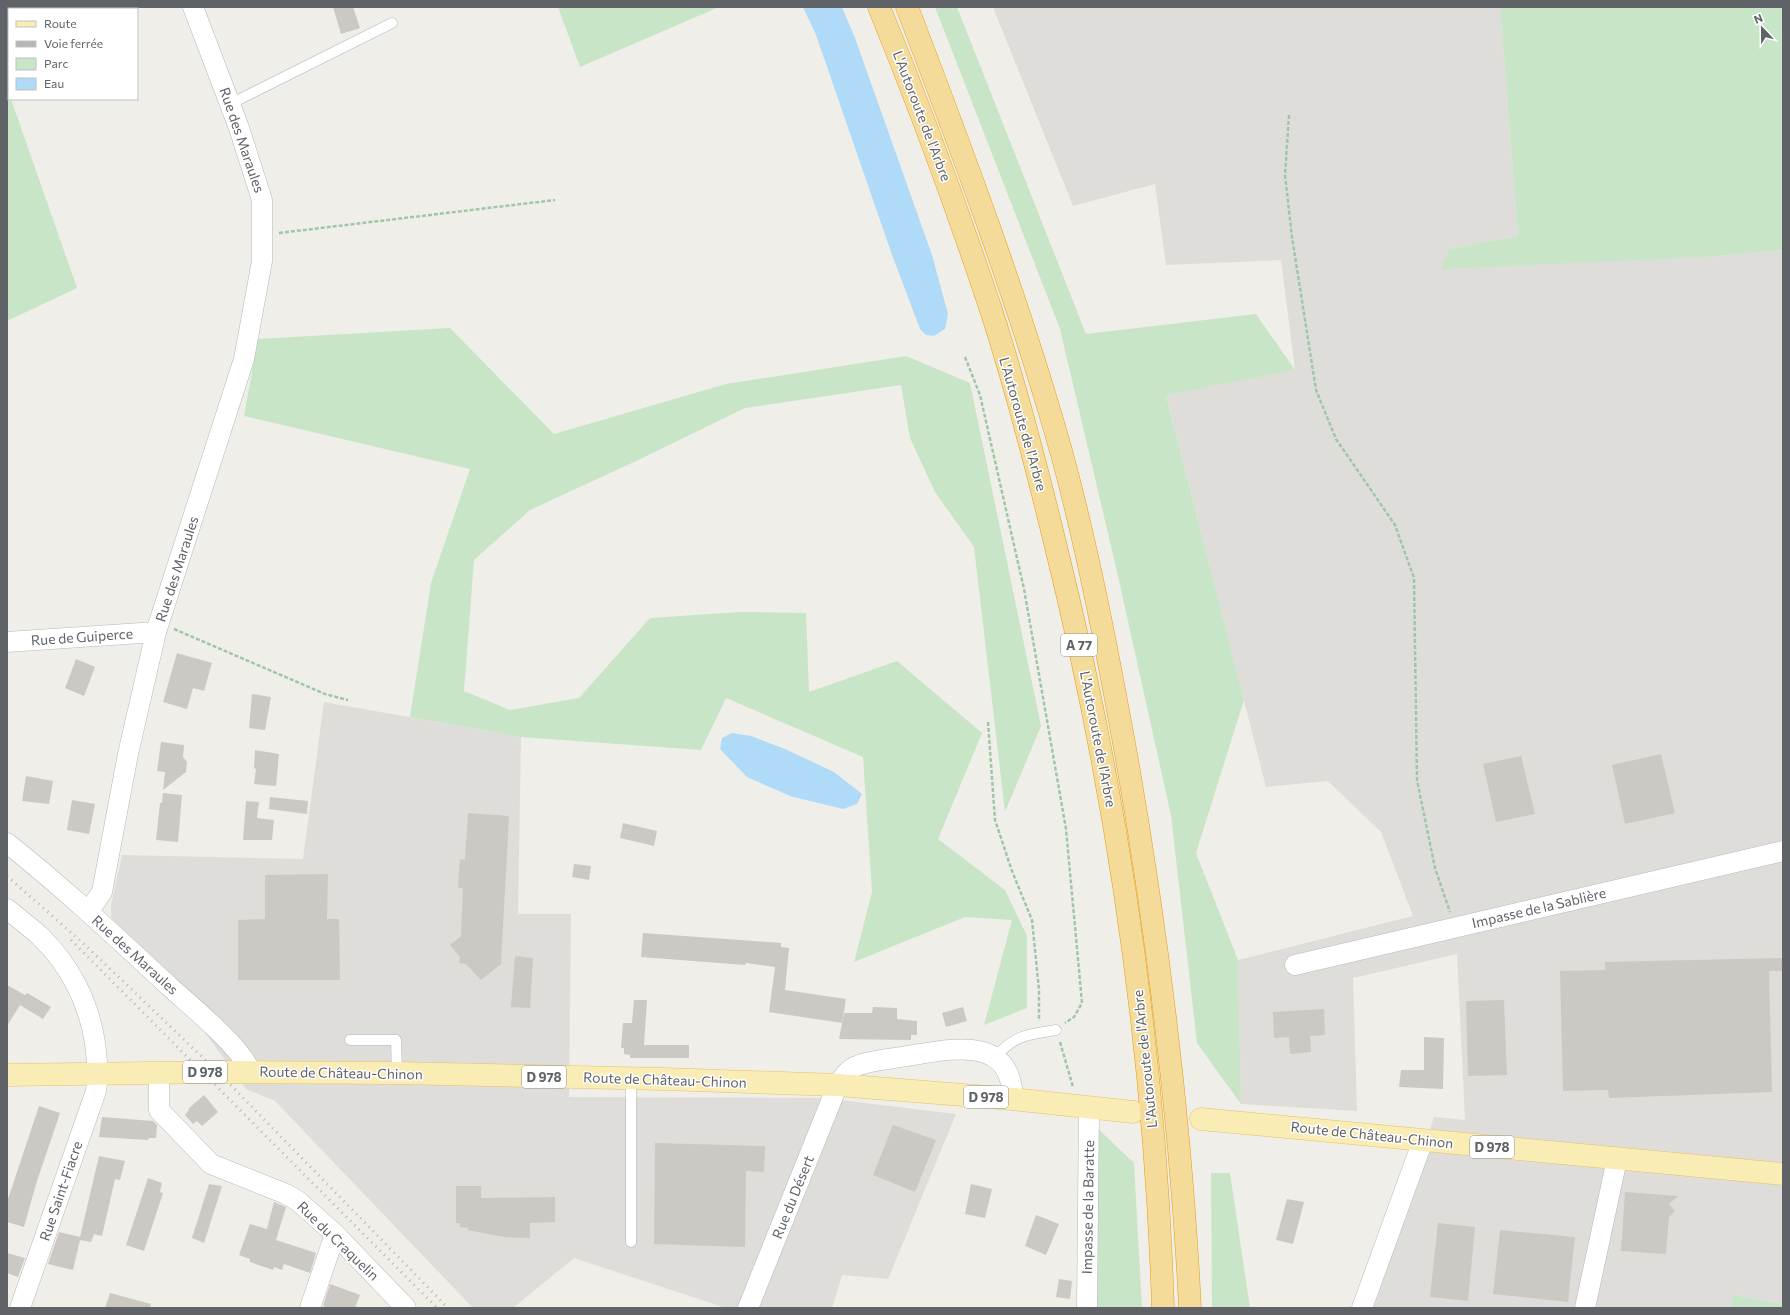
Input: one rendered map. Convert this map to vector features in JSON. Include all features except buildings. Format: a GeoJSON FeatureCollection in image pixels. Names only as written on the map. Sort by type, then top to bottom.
{"type":"FeatureCollection","features":[{"type":"Feature","properties":{"kind":"highway","name":"L'Autoroute de l'Arbre"},"geometry":{"type":"LineString","coordinates":[[879,7],[938,157],[992,313],[1036,463],[1071,608],[1107,776],[1133,946],[1155,1147],[1163,1308]]}},
{"type":"Feature","properties":{"kind":"highway","name":"L'Autoroute de l'Arbre"},"geometry":{"type":"LineString","coordinates":[[907,7],[955,131],[1016,303],[1063,460],[1087,561],[1120,720],[1158,961],[1180,1151],[1190,1308]]}},
{"type":"Feature","properties":{"kind":"main road","name":"Route de Château-Chinon"},"geometry":{"type":"LineString","coordinates":[[99,1074],[251,1072],[397,1073],[838,1085],[1013,1099],[1133,1112]]}},
{"type":"Feature","properties":{"kind":"main road","name":"D 978"},"geometry":{"type":"LineString","coordinates":[[7,1074],[99,1074]]}},
{"type":"Feature","properties":{"kind":"main road","name":"Route de Château-Chinon"},"geometry":{"type":"LineString","coordinates":[[1201,1119],[1783,1174]]}},
{"type":"Feature","properties":{"kind":"street","name":"Rue des Maraules"},"geometry":{"type":"LineString","coordinates":[[193,7],[230,104],[262,200],[262,261],[244,359],[158,627],[128,754],[102,892],[88,912],[213,1027],[246,1062],[251,1072]]}},
{"type":"Feature","properties":{"kind":"street","name":"Rue de Guiperce"},"geometry":{"type":"LineString","coordinates":[[7,642],[158,627]]}},
{"type":"Feature","properties":{"kind":"street"},"geometry":{"type":"LineString","coordinates":[[7,843],[88,912]]}},
{"type":"Feature","properties":{"kind":"street","name":"Impasse de la Sablière"},"geometry":{"type":"LineString","coordinates":[[1295,965],[1783,851]]}},
{"type":"Feature","properties":{"kind":"street","name":"Rue Saint-Fiacre"},"geometry":{"type":"LineString","coordinates":[[7,909],[41,937],[81,992],[92,1026],[99,1074],[96,1091],[20,1308]]}},
{"type":"Feature","properties":{"kind":"street","name":"Rue du Désert"},"geometry":{"type":"LineString","coordinates":[[748,1308],[838,1085],[846,1072],[864,1064],[957,1048],[976,1049],[995,1057]]}},
{"type":"Feature","properties":{"kind":"street"},"geometry":{"type":"LineString","coordinates":[[995,1057],[1007,1070],[1013,1084],[1013,1099]]}},
{"type":"Feature","properties":{"kind":"street","name":"Rue du Craquelin"},"geometry":{"type":"LineString","coordinates":[[159,1073],[159,1110],[211,1164],[286,1194],[298,1202],[335,1234],[406,1308]]}},
{"type":"Feature","properties":{"kind":"street","name":"Impasse de la Baratte"},"geometry":{"type":"LineString","coordinates":[[1084,1106],[1087,1308]]}},
{"type":"Feature","properties":{"kind":"street"},"geometry":{"type":"LineString","coordinates":[[1362,1308],[1423,1140]]}},
{"type":"Feature","properties":{"kind":"street"},"geometry":{"type":"LineString","coordinates":[[1585,1308],[1616,1159]]}},
{"type":"Feature","properties":{"kind":"street"},"geometry":{"type":"LineString","coordinates":[[310,1308],[335,1234]]}},
{"type":"Feature","properties":{"kind":"lane"},"geometry":{"type":"LineString","coordinates":[[230,104],[392,23]]}},
{"type":"Feature","properties":{"kind":"lane"},"geometry":{"type":"LineString","coordinates":[[995,1057],[1009,1042],[1025,1036],[1056,1030]]}},
{"type":"Feature","properties":{"kind":"lane"},"geometry":{"type":"LineString","coordinates":[[350,1040],[396,1040],[397,1073]]}},
{"type":"Feature","properties":{"kind":"lane"},"geometry":{"type":"LineString","coordinates":[[631,1079],[631,1242]]}},
{"type":"Feature","properties":{"kind":"path"},"geometry":{"type":"LineString","coordinates":[[1289,115],[1285,175],[1292,237],[1316,390],[1336,439],[1395,525],[1414,578],[1417,780],[1434,868],[1455,927]]}},
{"type":"Feature","properties":{"kind":"path"},"geometry":{"type":"LineString","coordinates":[[262,235],[555,200]]}},
{"type":"Feature","properties":{"kind":"path"},"geometry":{"type":"LineString","coordinates":[[965,357],[980,396],[1024,590],[1066,829],[1082,1003],[1074,1017],[1056,1030],[1084,1106]]}},
{"type":"Feature","properties":{"kind":"path"},"geometry":{"type":"LineString","coordinates":[[158,627],[325,694],[348,700]]}},
{"type":"Feature","properties":{"kind":"path"},"geometry":{"type":"LineString","coordinates":[[988,722],[995,820],[1012,871],[1032,920],[1039,990],[1040,1033]]}},
{"type":"Feature","properties":{"kind":"shaded area"},"geometry":{"type":"Polygon","coordinates":[[[993,7],[1500,7],[1518,236],[1449,249],[1705,257],[1783,250],[1783,1304],[1733,1295],[1730,1308],[1369,1308],[1434,1117],[1465,1120],[1457,954],[1353,978],[1357,1111],[1241,1104],[1238,960],[1413,916],[1381,832],[1328,781],[1266,787],[1166,394],[1295,370],[1281,260],[1166,265],[1155,184],[1073,206],[993,7]]]}},
{"type":"Feature","properties":{"kind":"shaded area"},"geometry":{"type":"Polygon","coordinates":[[[324,702],[521,737],[518,914],[571,914],[569,1097],[823,1098],[956,1114],[888,1279],[842,1275],[832,1308],[726,1308],[574,1258],[513,1308],[473,1308],[275,1101],[246,1089],[198,1023],[112,946],[111,905],[122,855],[303,859],[324,702]]]}},
{"type":"Feature","properties":{"kind":"green space"},"geometry":{"type":"Polygon","coordinates":[[[558,7],[719,7],[580,67],[558,7]]]}},
{"type":"Feature","properties":{"kind":"green space"},"geometry":{"type":"Polygon","coordinates":[[[935,7],[957,7],[1086,334],[1256,314],[1295,370],[1166,395],[1244,700],[1196,853],[1238,960],[1241,1104],[1197,1043],[1171,815],[1118,576],[1060,329],[935,7]]]}},
{"type":"Feature","properties":{"kind":"green space"},"geometry":{"type":"Polygon","coordinates":[[[1500,7],[1783,7],[1783,250],[1705,257],[1441,269],[1449,249],[1518,236],[1500,7]]]}},
{"type":"Feature","properties":{"kind":"green space"},"geometry":{"type":"Polygon","coordinates":[[[7,89],[8,100],[11,100],[77,288],[7,321],[7,89]]]}},
{"type":"Feature","properties":{"kind":"green space"},"geometry":{"type":"Polygon","coordinates":[[[450,328],[554,434],[726,384],[906,356],[970,383],[1041,726],[1005,812],[974,547],[935,492],[910,438],[901,385],[745,408],[634,462],[530,510],[474,560],[464,691],[510,710],[579,698],[650,618],[740,612],[806,613],[809,692],[897,661],[982,733],[938,839],[1005,890],[1027,936],[1027,1008],[984,1025],[1012,920],[965,917],[854,962],[872,892],[863,757],[726,698],[701,750],[521,737],[410,717],[431,583],[470,469],[244,416],[258,339],[450,328]]]}},
{"type":"Feature","properties":{"kind":"green space"},"geometry":{"type":"Polygon","coordinates":[[[1096,1127],[1134,1163],[1142,1308],[1097,1308],[1096,1127]]]}},
{"type":"Feature","properties":{"kind":"green space"},"geometry":{"type":"Polygon","coordinates":[[[1211,1173],[1230,1173],[1250,1308],[1212,1308],[1211,1173]]]}},
{"type":"Feature","properties":{"kind":"green space"},"geometry":{"type":"Polygon","coordinates":[[[1733,1295],[1783,1304],[1783,1308],[1730,1308],[1733,1295]]]}},
{"type":"Feature","properties":{"kind":"water"},"geometry":{"type":"Polygon","coordinates":[[[803,7],[842,7],[855,38],[932,255],[948,314],[945,329],[934,336],[926,335],[920,329],[891,252],[816,35],[803,7]]]}},
{"type":"Feature","properties":{"kind":"water"},"geometry":{"type":"Polygon","coordinates":[[[732,733],[751,736],[785,749],[834,772],[862,794],[857,804],[843,809],[790,796],[747,777],[720,749],[722,738],[732,733]]]}},
{"type":"Feature","properties":{"kind":"railway"},"geometry":{"type":"LineString","coordinates":[[7,876],[84,944],[218,1072],[448,1308]]}},
{"type":"Feature","properties":{"kind":"railway"},"geometry":{"type":"LineString","coordinates":[[71,940],[437,1308]]}}]}
